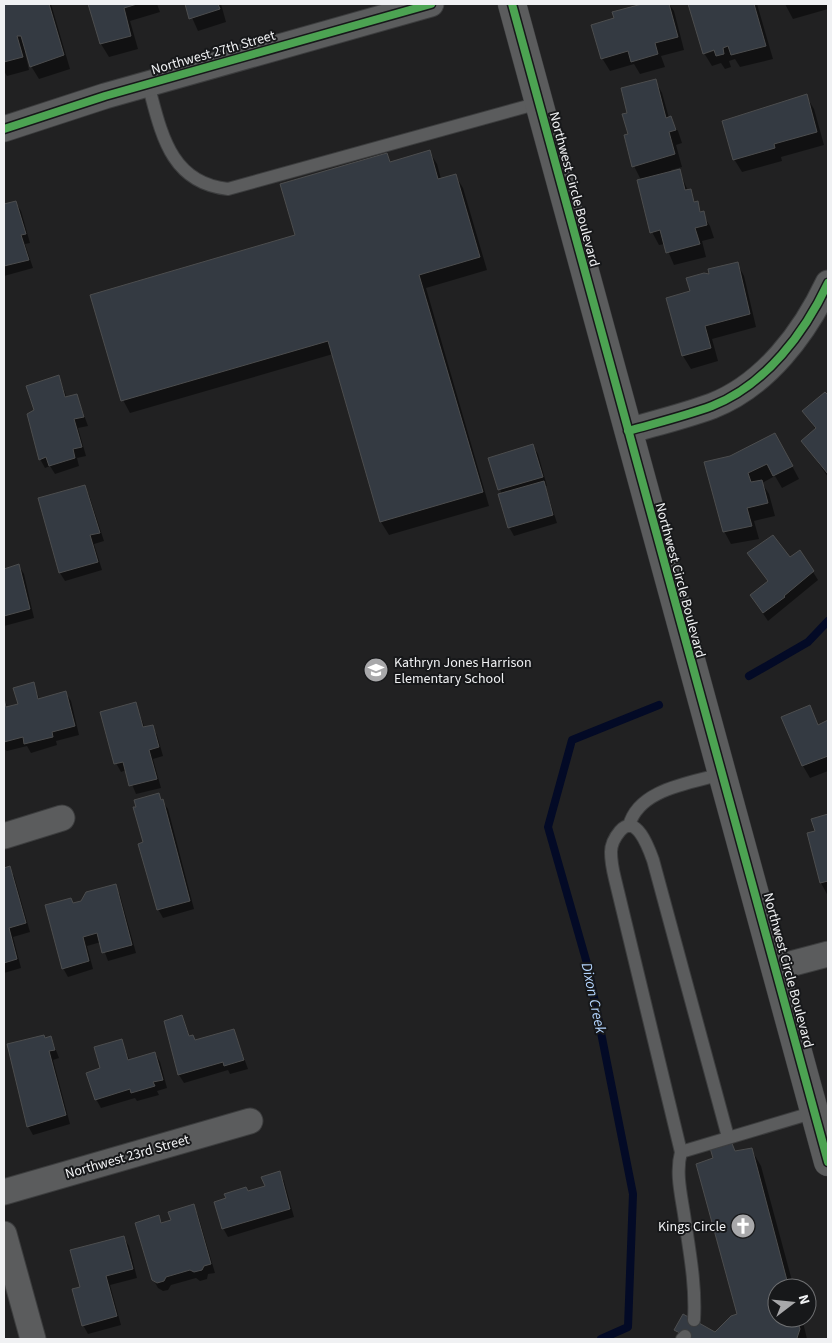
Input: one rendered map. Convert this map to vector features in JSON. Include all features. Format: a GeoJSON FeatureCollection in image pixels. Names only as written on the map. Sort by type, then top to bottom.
{"type":"FeatureCollection","features":[{"type":"Feature","properties":{"kind":"main road","name":"Northwest Circle Boulevard"},"geometry":{"type":"LineString","coordinates":[[512,4],[828,1162]]}},
{"type":"Feature","properties":{"kind":"street","name":"Northwest 27th Street"},"geometry":{"type":"LineString","coordinates":[[4,128],[148,84],[431,4]]}},
{"type":"Feature","properties":{"kind":"street"},"geometry":{"type":"LineString","coordinates":[[628,431],[714,405],[747,385],[770,367],[793,342],[819,303],[828,283]]}},
{"type":"Feature","properties":{"kind":"street"},"geometry":{"type":"LineString","coordinates":[[4,836],[62,818]]}},
{"type":"Feature","properties":{"kind":"street"},"geometry":{"type":"LineString","coordinates":[[775,968],[828,954]]}},
{"type":"Feature","properties":{"kind":"street","name":"Northwest 23rd Street"},"geometry":{"type":"LineString","coordinates":[[4,1192],[250,1120]]}},
{"type":"Feature","properties":{"kind":"street"},"geometry":{"type":"LineString","coordinates":[[4,1234],[33,1339]]}},
{"type":"Feature","properties":{"kind":"lane"},"geometry":{"type":"LineString","coordinates":[[148,84],[164,138],[172,156],[185,172],[200,182],[212,187],[228,189],[260,182],[539,103]]}},
{"type":"Feature","properties":{"kind":"lane"},"geometry":{"type":"LineString","coordinates":[[629,826],[632,815],[654,795],[722,774]]}},
{"type":"Feature","properties":{"kind":"lane"},"geometry":{"type":"LineString","coordinates":[[694,1320],[696,1301],[692,1262],[678,1178],[681,1152],[615,879],[611,853],[613,842],[623,828],[629,826],[634,827],[647,842],[653,860],[728,1137]]}},
{"type":"Feature","properties":{"kind":"lane"},"geometry":{"type":"LineString","coordinates":[[681,1152],[815,1112]]}},
{"type":"Feature","properties":{"kind":"building"},"geometry":{"type":"Polygon","coordinates":[[[6,4],[49,4],[64,55],[30,67],[21,36],[17,36],[23,57],[4,62],[4,6],[6,4]]]}},
{"type":"Feature","properties":{"kind":"building"},"geometry":{"type":"Polygon","coordinates":[[[88,4],[137,4],[124,8],[131,36],[100,44],[88,4]]]}},
{"type":"Feature","properties":{"kind":"building"},"geometry":{"type":"Polygon","coordinates":[[[185,4],[218,4],[220,9],[189,19],[185,4]]]}},
{"type":"Feature","properties":{"kind":"building"},"geometry":{"type":"Polygon","coordinates":[[[642,4],[669,4],[678,37],[655,43],[658,54],[631,62],[628,51],[601,59],[591,25],[614,18],[612,12],[642,4]]]}},
{"type":"Feature","properties":{"kind":"building"},"geometry":{"type":"Polygon","coordinates":[[[688,4],[754,4],[766,46],[731,55],[728,46],[723,48],[724,54],[716,56],[714,50],[703,54],[688,4]]]}},
{"type":"Feature","properties":{"kind":"building"},"geometry":{"type":"Polygon","coordinates":[[[656,79],[666,118],[671,116],[676,130],[669,132],[675,154],[632,167],[624,135],[628,134],[622,114],[627,113],[621,88],[656,79]]]}},
{"type":"Feature","properties":{"kind":"building"},"geometry":{"type":"Polygon","coordinates":[[[807,94],[817,132],[774,144],[775,148],[733,160],[722,121],[807,94]]]}},
{"type":"Feature","properties":{"kind":"building"},"geometry":{"type":"Polygon","coordinates":[[[430,150],[438,179],[456,174],[480,257],[419,275],[483,492],[380,522],[328,341],[121,401],[90,295],[295,235],[280,184],[387,153],[390,162],[430,150]]]}},
{"type":"Feature","properties":{"kind":"building"},"geometry":{"type":"Polygon","coordinates":[[[680,169],[685,190],[691,189],[694,202],[698,201],[700,212],[704,211],[707,225],[695,228],[700,244],[666,253],[660,230],[650,233],[637,180],[680,169]]]}},
{"type":"Feature","properties":{"kind":"building"},"geometry":{"type":"Polygon","coordinates":[[[16,201],[26,234],[21,235],[29,260],[4,266],[4,204],[16,201]]]}},
{"type":"Feature","properties":{"kind":"building"},"geometry":{"type":"Polygon","coordinates":[[[738,262],[750,314],[705,326],[711,348],[682,356],[666,298],[690,291],[686,278],[704,273],[709,274],[708,269],[738,262]]]}},
{"type":"Feature","properties":{"kind":"building"},"geometry":{"type":"Polygon","coordinates":[[[59,375],[65,397],[77,394],[84,417],[74,419],[82,447],[73,449],[75,458],[49,466],[46,457],[39,460],[27,414],[34,410],[26,386],[59,375]]]}},
{"type":"Feature","properties":{"kind":"building"},"geometry":{"type":"Polygon","coordinates":[[[825,392],[828,395],[828,474],[801,441],[816,428],[802,411],[825,392]]]}},
{"type":"Feature","properties":{"kind":"building"},"geometry":{"type":"Polygon","coordinates":[[[775,433],[793,466],[773,476],[767,464],[748,473],[751,482],[762,480],[768,503],[747,508],[752,526],[723,532],[704,462],[730,456],[775,433]]]}},
{"type":"Feature","properties":{"kind":"building"},"geometry":{"type":"Polygon","coordinates":[[[533,444],[543,477],[498,490],[488,458],[533,444]]]}},
{"type":"Feature","properties":{"kind":"building"},"geometry":{"type":"Polygon","coordinates":[[[544,481],[553,515],[508,528],[498,494],[544,481]]]}},
{"type":"Feature","properties":{"kind":"building"},"geometry":{"type":"Polygon","coordinates":[[[85,485],[100,533],[90,535],[98,562],[59,573],[38,498],[85,485]]]}},
{"type":"Feature","properties":{"kind":"building"},"geometry":{"type":"Polygon","coordinates":[[[773,535],[790,557],[800,550],[814,571],[785,597],[763,613],[750,595],[768,581],[747,553],[773,535]]]}},
{"type":"Feature","properties":{"kind":"building"},"geometry":{"type":"Polygon","coordinates":[[[19,564],[30,609],[4,616],[4,569],[19,564]]]}},
{"type":"Feature","properties":{"kind":"building"},"geometry":{"type":"Polygon","coordinates":[[[34,682],[38,699],[66,691],[75,726],[52,732],[53,737],[24,744],[23,737],[4,742],[4,698],[6,707],[18,704],[13,688],[34,682]]]}},
{"type":"Feature","properties":{"kind":"building"},"geometry":{"type":"Polygon","coordinates":[[[136,702],[143,727],[153,725],[159,747],[149,750],[157,779],[129,786],[123,762],[114,764],[100,712],[136,702]]]}},
{"type":"Feature","properties":{"kind":"building"},"geometry":{"type":"Polygon","coordinates":[[[810,705],[818,725],[828,720],[828,756],[802,766],[781,717],[810,705]]]}},
{"type":"Feature","properties":{"kind":"building"},"geometry":{"type":"Polygon","coordinates":[[[159,793],[161,800],[163,799],[190,901],[157,910],[138,844],[143,842],[133,807],[136,807],[134,800],[159,793]]]}},
{"type":"Feature","properties":{"kind":"building"},"geometry":{"type":"Polygon","coordinates":[[[828,814],[828,881],[820,883],[807,833],[815,831],[811,819],[828,814]]]}},
{"type":"Feature","properties":{"kind":"building"},"geometry":{"type":"Polygon","coordinates":[[[10,866],[26,923],[9,928],[17,959],[4,963],[4,868],[10,866]]]}},
{"type":"Feature","properties":{"kind":"building"},"geometry":{"type":"Polygon","coordinates":[[[116,884],[132,945],[102,953],[97,933],[83,937],[89,961],[62,969],[45,905],[71,898],[73,903],[81,901],[86,892],[116,884]]]}},
{"type":"Feature","properties":{"kind":"building"},"geometry":{"type":"Polygon","coordinates":[[[182,1015],[189,1036],[193,1035],[195,1040],[234,1029],[244,1060],[224,1066],[223,1062],[178,1075],[164,1021],[182,1015]]]}},
{"type":"Feature","properties":{"kind":"building"},"geometry":{"type":"Polygon","coordinates":[[[44,1035],[45,1038],[51,1036],[55,1050],[49,1051],[66,1115],[27,1127],[7,1044],[44,1035]]]}},
{"type":"Feature","properties":{"kind":"building"},"geometry":{"type":"Polygon","coordinates":[[[122,1039],[128,1060],[155,1052],[163,1080],[153,1082],[155,1086],[131,1093],[130,1089],[95,1100],[86,1073],[100,1068],[94,1047],[122,1039]]]}},
{"type":"Feature","properties":{"kind":"building","name":"Kings Circle"},"geometry":{"type":"Polygon","coordinates":[[[731,1141],[735,1151],[752,1148],[786,1278],[767,1278],[767,1328],[800,1328],[797,1338],[799,1339],[691,1339],[674,1330],[683,1314],[715,1332],[731,1316],[737,1314],[696,1164],[713,1158],[710,1148],[731,1141]]]}},
{"type":"Feature","properties":{"kind":"building"},"geometry":{"type":"Polygon","coordinates":[[[280,1171],[290,1209],[222,1229],[214,1202],[226,1198],[224,1194],[246,1187],[248,1191],[265,1186],[261,1177],[280,1171]]]}},
{"type":"Feature","properties":{"kind":"building"},"geometry":{"type":"Polygon","coordinates":[[[194,1204],[211,1264],[204,1266],[202,1270],[194,1272],[190,1270],[166,1277],[164,1281],[157,1283],[152,1280],[135,1223],[159,1215],[161,1223],[171,1220],[168,1212],[194,1204]]]}},
{"type":"Feature","properties":{"kind":"building"},"geometry":{"type":"Polygon","coordinates":[[[124,1236],[133,1269],[106,1276],[117,1316],[82,1326],[72,1289],[80,1287],[70,1250],[124,1236]]]}},
{"type":"Feature","properties":{"kind":"waterway","name":"Dixon Creek"},"geometry":{"type":"LineString","coordinates":[[749,676],[808,642],[828,621]]}},
{"type":"Feature","properties":{"kind":"waterway","name":"Dixon Creek"},"geometry":{"type":"LineString","coordinates":[[601,1339],[628,1327],[633,1194],[588,967],[548,827],[572,740],[659,705]]}},
{"type":"Feature","properties":{"kind":"cycle path"},"geometry":{"type":"LineString","coordinates":[[4,129],[105,96],[431,4]]}},
{"type":"Feature","properties":{"kind":"cycle path"},"geometry":{"type":"LineString","coordinates":[[512,4],[828,1162]]}},
{"type":"Feature","properties":{"kind":"cycle path"},"geometry":{"type":"LineString","coordinates":[[628,431],[712,406],[732,397],[750,385],[782,355],[808,320],[828,283]]}},
{"type":"Feature","properties":{"kind":"place","name":"Kathryn Jones Harrison Elementary School"},"geometry":{"type":"Point","coordinates":[376,670]}},
{"type":"Feature","properties":{"kind":"place","name":"Kings Circle"},"geometry":{"type":"Point","coordinates":[743,1226]}}]}
